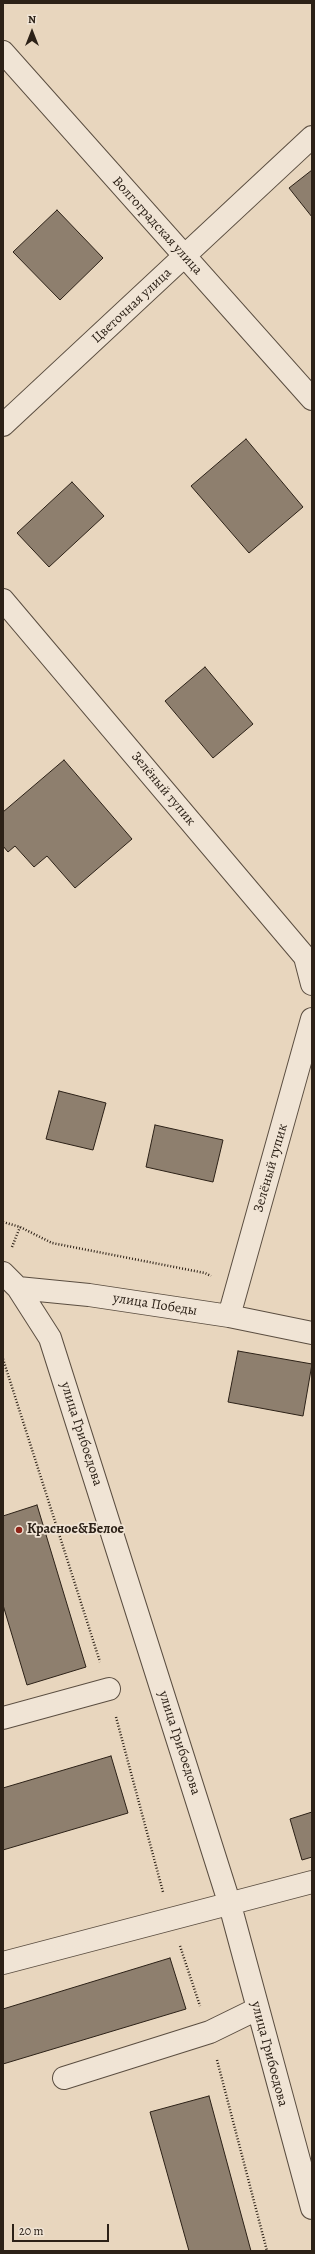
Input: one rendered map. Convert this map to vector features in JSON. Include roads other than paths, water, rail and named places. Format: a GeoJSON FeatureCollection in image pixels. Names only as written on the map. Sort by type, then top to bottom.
{"type":"FeatureCollection","features":[{"type":"Feature","properties":{"kind":"street","name":"Волгоградская улица"},"geometry":{"type":"LineString","coordinates":[[3,52],[312,399]]}},
{"type":"Feature","properties":{"kind":"street","name":"Цветочная улица"},"geometry":{"type":"LineString","coordinates":[[3,425],[312,136]]}},
{"type":"Feature","properties":{"kind":"street","name":"Зелёный тупик"},"geometry":{"type":"LineString","coordinates":[[3,600],[305,957],[312,984]]}},
{"type":"Feature","properties":{"kind":"street","name":"Зелёный тупик"},"geometry":{"type":"LineString","coordinates":[[229,1316],[312,1019]]}},
{"type":"Feature","properties":{"kind":"street"},"geometry":{"type":"LineString","coordinates":[[3,1273],[18,1288]]}},
{"type":"Feature","properties":{"kind":"street","name":"улица Победы"},"geometry":{"type":"LineString","coordinates":[[18,1288],[89,1295],[229,1316],[312,1333]]}},
{"type":"Feature","properties":{"kind":"street","name":"улица Грибоедова"},"geometry":{"type":"LineString","coordinates":[[18,1288],[50,1338],[230,1905],[312,2208]]}},
{"type":"Feature","properties":{"kind":"street"},"geometry":{"type":"LineString","coordinates":[[3,1718],[109,1689]]}},
{"type":"Feature","properties":{"kind":"street"},"geometry":{"type":"LineString","coordinates":[[3,1963],[230,1905],[312,1882]]}},
{"type":"Feature","properties":{"kind":"street"},"geometry":{"type":"LineString","coordinates":[[64,2078],[210,2032],[257,2009]]}},
{"type":"Feature","properties":{"kind":"place","name":"Красное&Белое"},"geometry":{"type":"Point","coordinates":[19,1530]}}]}
